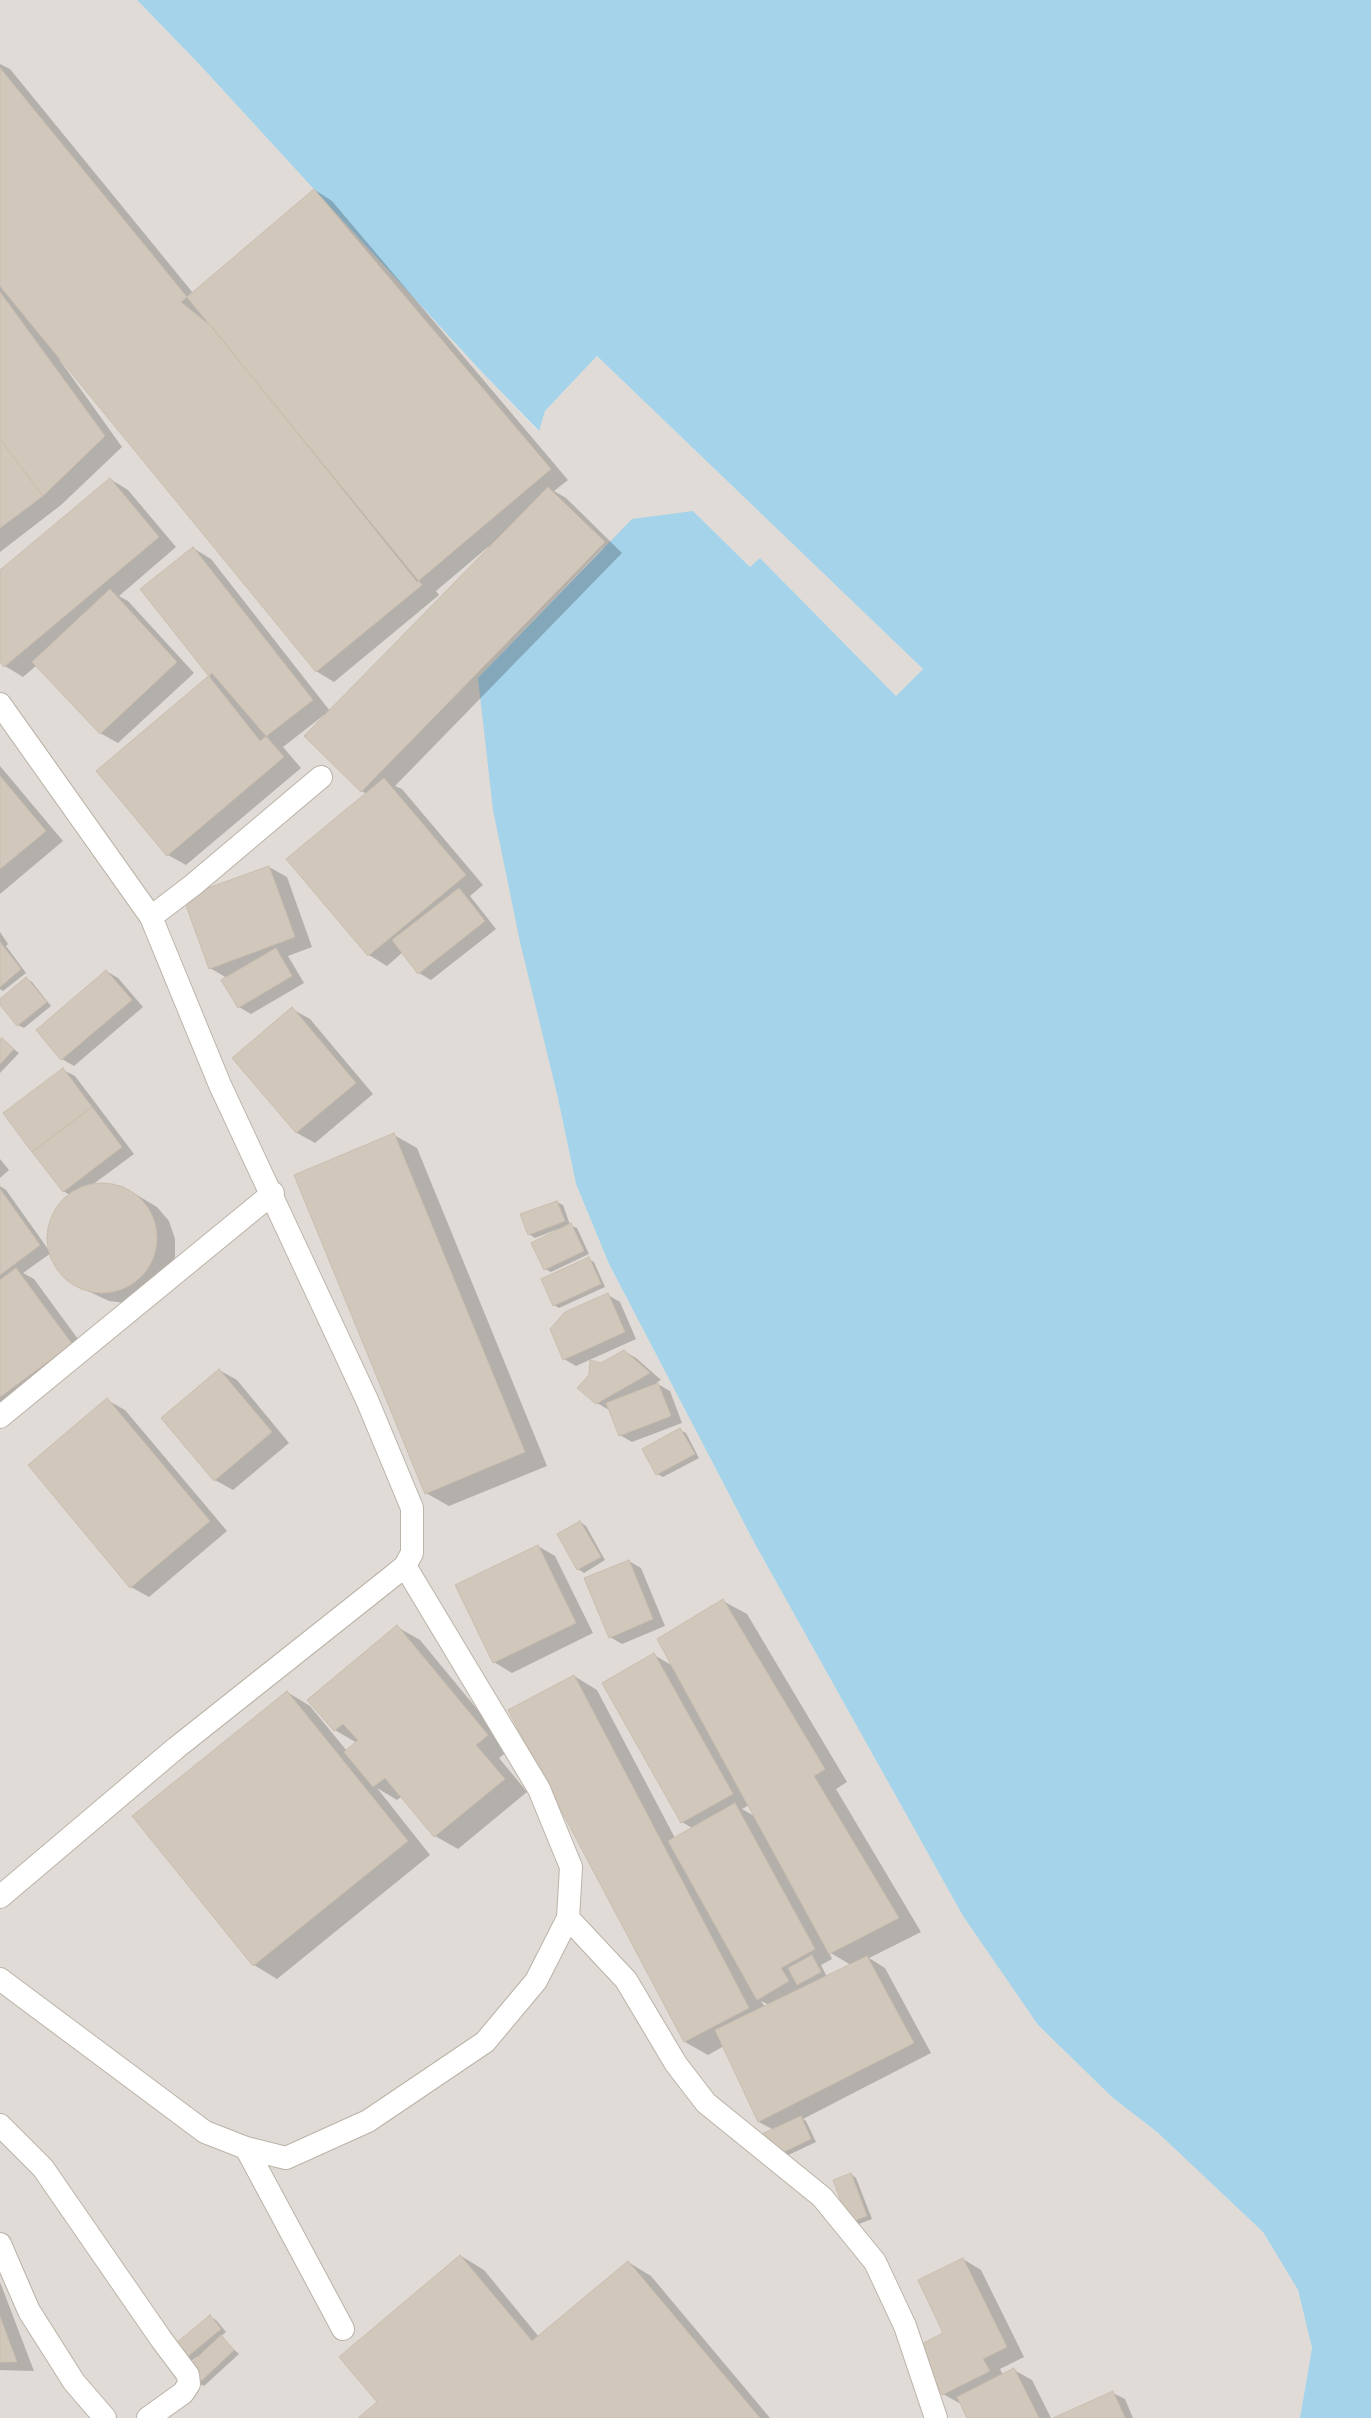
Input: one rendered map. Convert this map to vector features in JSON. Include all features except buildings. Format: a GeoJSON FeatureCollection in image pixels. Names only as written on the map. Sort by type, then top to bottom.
{"type":"FeatureCollection","features":[{"type":"Feature","properties":{"kind":"lane"},"geometry":{"type":"LineString","coordinates":[[0,704],[151,917],[220,1086],[368,1400],[412,1508],[412,1553],[405,1566],[176,1748],[0,1897]]}},
{"type":"Feature","properties":{"kind":"lane"},"geometry":{"type":"LineString","coordinates":[[151,917],[193,885],[321,777]]}},
{"type":"Feature","properties":{"kind":"lane"},"geometry":{"type":"LineString","coordinates":[[0,1417],[272,1193]]}},
{"type":"Feature","properties":{"kind":"lane"},"geometry":{"type":"LineString","coordinates":[[0,1979],[205,2132],[246,2148],[286,2158],[368,2121],[485,2042],[536,1981],[568,1918],[571,1867],[539,1788],[405,1566]]}},
{"type":"Feature","properties":{"kind":"lane"},"geometry":{"type":"LineString","coordinates":[[568,1918],[626,1980],[676,2064],[706,2103],[822,2197],[875,2262],[905,2326],[936,2418]]}},
{"type":"Feature","properties":{"kind":"lane"},"geometry":{"type":"LineString","coordinates":[[0,2125],[44,2168],[161,2339],[188,2375],[189,2384],[183,2393],[148,2418]]}},
{"type":"Feature","properties":{"kind":"lane"},"geometry":{"type":"LineString","coordinates":[[246,2148],[343,2329]]}},
{"type":"Feature","properties":{"kind":"lane"},"geometry":{"type":"LineString","coordinates":[[0,2244],[29,2310],[74,2382],[105,2418]]}},
{"type":"Feature","properties":{"kind":"shaded area"},"geometry":{"type":"Polygon","coordinates":[[[0,0],[137,0],[199,64],[538,431],[545,411],[597,356],[923,669],[896,696],[760,558],[750,567],[693,511],[602,548],[478,678],[557,1094],[576,1184],[609,1264],[755,1544],[963,1916],[1038,2025],[1113,2098],[1157,2132],[1263,2232],[1298,2290],[1312,2348],[1300,2418],[0,2418],[0,0]]]}},
{"type":"Feature","properties":{"kind":"water"},"geometry":{"type":"Polygon","coordinates":[[[137,0],[1371,0],[1371,2418],[1300,2418],[1312,2348],[1298,2290],[1263,2232],[1157,2132],[1113,2098],[1038,2025],[963,1916],[755,1544],[609,1264],[576,1184],[557,1094],[520,942],[493,810],[478,678],[632,519],[693,511],[750,567],[760,558],[896,696],[923,669],[597,356],[545,411],[539,431],[479,369],[199,64],[137,0]]]}}]}
